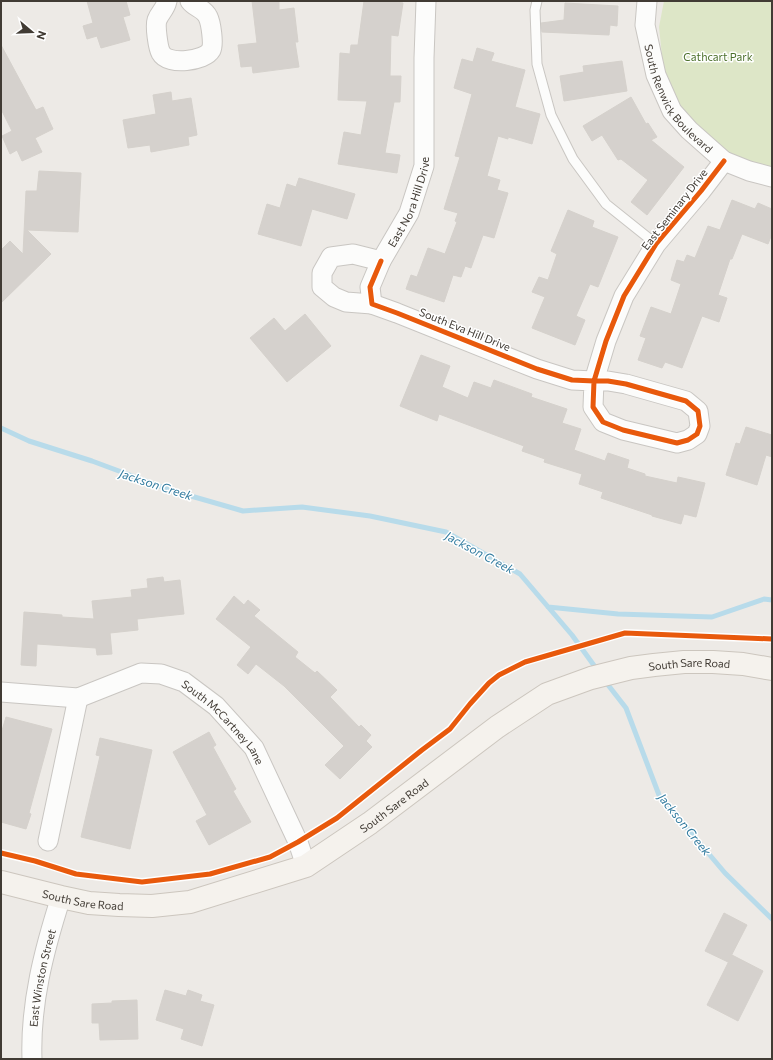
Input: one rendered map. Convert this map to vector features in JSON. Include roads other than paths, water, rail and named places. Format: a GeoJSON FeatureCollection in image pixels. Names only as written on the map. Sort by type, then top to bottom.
{"type":"FeatureCollection","features":[{"type":"Feature","properties":{"kind":"main road","name":"South Sare Road"},"geometry":{"type":"LineString","coordinates":[[1,882],[61,897],[89,902],[152,906],[190,902],[306,866],[370,823],[497,727],[547,694],[591,678],[632,668],[684,662],[743,664],[772,670]]}},
{"type":"Feature","properties":{"kind":"street","name":"East Nora Hill Drive"},"geometry":{"type":"LineString","coordinates":[[372,304],[346,302],[334,297],[322,287],[322,273],[331,257],[353,254],[381,261],[409,213],[424,166],[424,58],[426,1]]}},
{"type":"Feature","properties":{"kind":"street","name":"South Renwick Boulevard"},"geometry":{"type":"LineString","coordinates":[[647,1],[645,25],[656,75],[672,111],[689,130],[724,161],[749,171],[772,177]]}},
{"type":"Feature","properties":{"kind":"street"},"geometry":{"type":"LineString","coordinates":[[190,2],[202,9],[208,17],[212,41],[211,50],[205,56],[179,61],[169,60],[161,54],[156,29],[157,19],[166,5],[190,2]]}},
{"type":"Feature","properties":{"kind":"street","name":"East Seminary Drive"},"geometry":{"type":"LineString","coordinates":[[594,381],[606,341],[624,296],[656,244],[701,191],[724,161]]}},
{"type":"Feature","properties":{"kind":"street"},"geometry":{"type":"LineString","coordinates":[[372,304],[370,287],[381,261]]}},
{"type":"Feature","properties":{"kind":"street","name":"South Eva Hill Drive"},"geometry":{"type":"LineString","coordinates":[[372,304],[537,369],[572,380],[594,381],[626,384],[686,401],[698,411],[700,426],[697,434],[688,440],[677,443],[623,430],[603,422],[593,406],[594,381]]}},
{"type":"Feature","properties":{"kind":"street","name":"South McCartney Lane"},"geometry":{"type":"LineString","coordinates":[[1,692],[78,698],[141,673],[161,674],[184,682],[216,706],[254,748],[298,842],[306,866]]}},
{"type":"Feature","properties":{"kind":"street"},"geometry":{"type":"LineString","coordinates":[[48,841],[78,698]]}},
{"type":"Feature","properties":{"kind":"street","name":"East Winston Street"},"geometry":{"type":"LineString","coordinates":[[32,1059],[33,1018],[38,980],[48,938],[61,897]]}},
{"type":"Feature","properties":{"kind":"lane"},"geometry":{"type":"LineString","coordinates":[[537,1],[535,10],[537,64],[551,115],[573,160],[606,204],[656,244]]}},
{"type":"Feature","properties":{"kind":"waterway","name":"Jackson Creek"},"geometry":{"type":"LineString","coordinates":[[1,428],[29,441],[92,461],[170,490],[243,511],[302,507],[370,516],[446,532],[520,574],[572,635],[598,671]]}},
{"type":"Feature","properties":{"kind":"waterway"},"geometry":{"type":"LineString","coordinates":[[548,607],[618,614],[712,617],[764,599],[772,600]]}},
{"type":"Feature","properties":{"kind":"waterway","name":"Jackson Creek"},"geometry":{"type":"LineString","coordinates":[[605,681],[626,708],[659,795],[725,873],[772,919]]}},
{"type":"Feature","properties":{"kind":"park label","name":"Cathcart Park"},"geometry":{"type":"Point","coordinates":[718,56]}}]}
